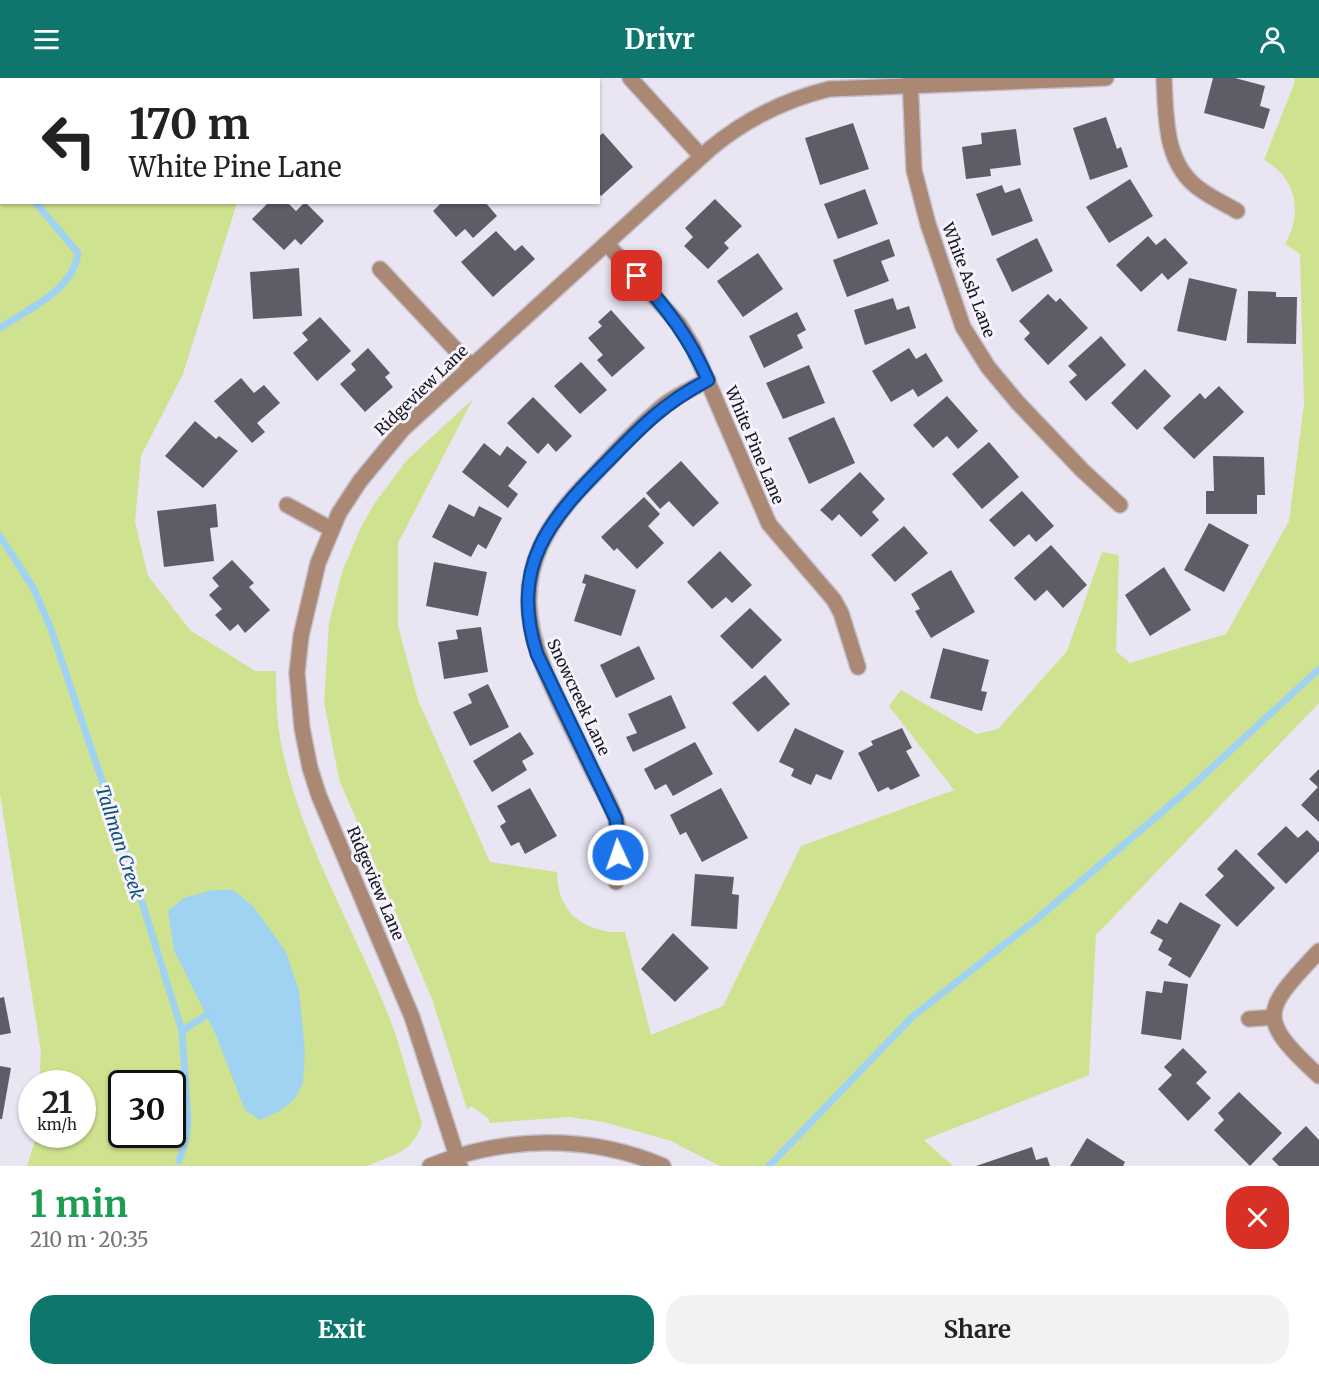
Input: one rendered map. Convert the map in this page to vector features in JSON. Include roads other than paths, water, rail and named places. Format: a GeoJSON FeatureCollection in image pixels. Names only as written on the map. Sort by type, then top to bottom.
{"type":"FeatureCollection","features":[{"type":"Feature","properties":{"kind":"street"},"geometry":{"type":"LineString","coordinates":[[630,78],[701,156]]}},
{"type":"Feature","properties":{"kind":"street","name":"Ridgeview Lane"},"geometry":{"type":"LineString","coordinates":[[459,1161],[412,1017],[319,796],[306,750],[298,693],[299,654],[312,589],[331,529],[348,498],[392,441],[420,412],[701,156],[743,124],[796,98],[829,89],[910,82],[1106,78]]}},
{"type":"Feature","properties":{"kind":"street"},"geometry":{"type":"LineString","coordinates":[[1164,78],[1169,141],[1180,167],[1201,190],[1237,211]]}},
{"type":"Feature","properties":{"kind":"street","name":"White Ash Lane"},"geometry":{"type":"LineString","coordinates":[[910,82],[912,151],[916,179],[928,224],[963,327],[988,368],[1018,403],[1082,470],[1120,505]]}},
{"type":"Feature","properties":{"kind":"street","name":"White Pine Lane"},"geometry":{"type":"LineString","coordinates":[[607,244],[679,324],[693,347],[769,524],[834,600],[841,614],[858,667]]}},
{"type":"Feature","properties":{"kind":"street"},"geometry":{"type":"LineString","coordinates":[[380,268],[471,366]]}},
{"type":"Feature","properties":{"kind":"street","name":"Snowcreek Lane"},"geometry":{"type":"LineString","coordinates":[[616,882],[618,855],[616,819],[537,654],[529,616],[530,580],[537,551],[549,526],[567,501],[665,405],[708,380]]}},
{"type":"Feature","properties":{"kind":"street"},"geometry":{"type":"LineString","coordinates":[[287,506],[331,529]]}},
{"type":"Feature","properties":{"kind":"street"},"geometry":{"type":"LineString","coordinates":[[1319,951],[1276,1000],[1274,1017],[1275,1028],[1287,1046],[1319,1076]]}},
{"type":"Feature","properties":{"kind":"street"},"geometry":{"type":"LineString","coordinates":[[1249,1019],[1274,1017]]}},
{"type":"Feature","properties":{"kind":"street"},"geometry":{"type":"LineString","coordinates":[[430,1166],[459,1161],[507,1145],[559,1143],[629,1153],[663,1166]]}},
{"type":"Feature","properties":{"kind":"water"},"geometry":{"type":"Polygon","coordinates":[[[213,890],[233,890],[253,906],[286,952],[299,990],[305,1051],[303,1083],[294,1100],[278,1112],[260,1120],[245,1110],[215,1033],[174,950],[168,911],[184,898],[213,890]]]}},
{"type":"Feature","properties":{"kind":"waterway","name":"Tallman Creek"},"geometry":{"type":"LineString","coordinates":[[0,328],[36,306],[59,288],[68,278],[78,253],[37,204]]}},
{"type":"Feature","properties":{"kind":"waterway","name":"Tallman Creek"},"geometry":{"type":"LineString","coordinates":[[0,536],[34,589],[51,629],[132,870],[182,1031],[188,1121],[186,1139],[179,1161]]}},
{"type":"Feature","properties":{"kind":"waterway"},"geometry":{"type":"LineString","coordinates":[[769,1166],[912,1017],[1038,918],[1190,788],[1319,669]]}},
{"type":"Feature","properties":{"kind":"waterway"},"geometry":{"type":"LineString","coordinates":[[182,1031],[211,1012]]}}]}
